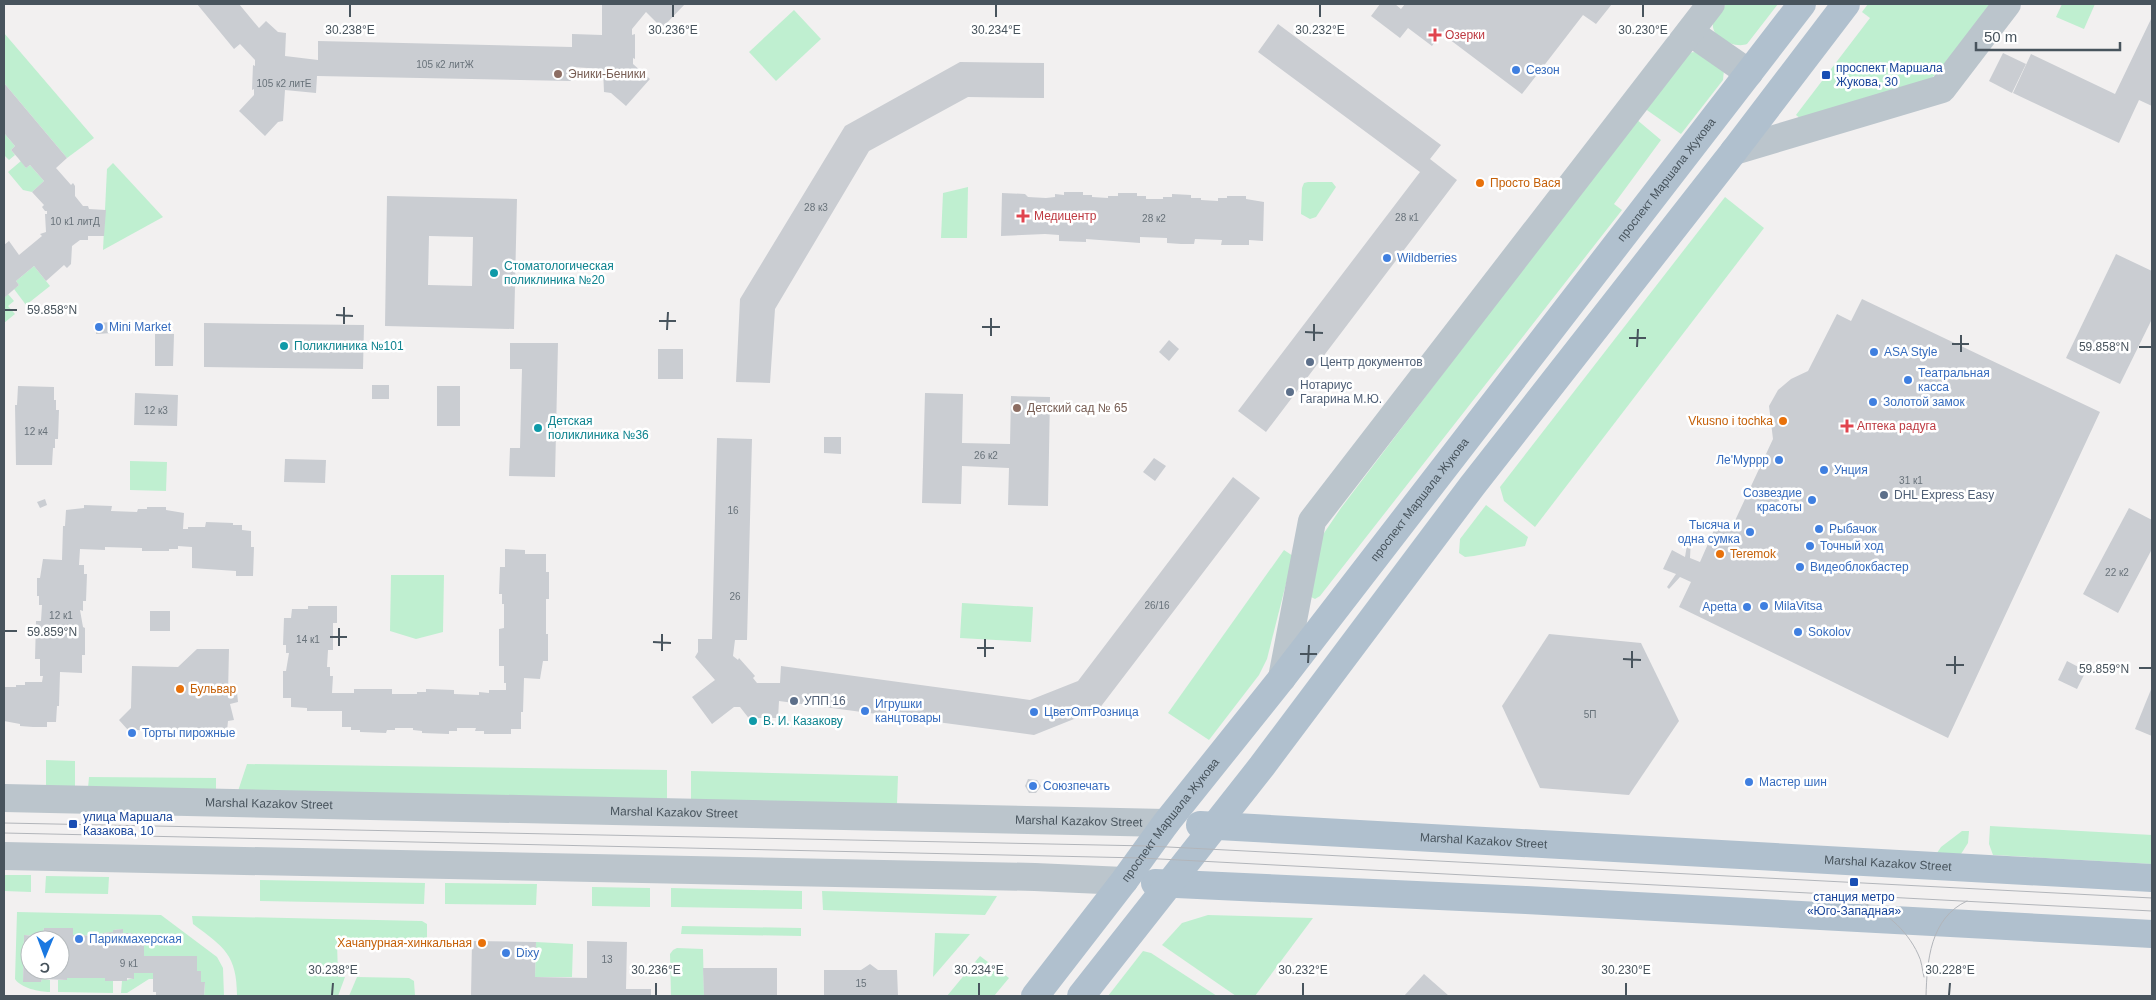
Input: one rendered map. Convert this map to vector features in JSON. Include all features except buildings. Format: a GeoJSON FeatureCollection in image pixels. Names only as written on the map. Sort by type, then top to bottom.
{"type":"FeatureCollection","features":[{"type":"Feature","properties":{"kind":"main road","name":"проспект Маршала Жукова"},"geometry":{"type":"LineString","coordinates":[[1035,996],[1124,881],[1166,823],[1282,678],[1802,4]]}},
{"type":"Feature","properties":{"kind":"main road"},"geometry":{"type":"LineString","coordinates":[[1081,996],[1168,883],[1262,766],[1472,486],[1734,151],[1846,4]]}},
{"type":"Feature","properties":{"kind":"main road","name":"Marshal Kazakov Street"},"geometry":{"type":"LineString","coordinates":[[1166,823],[2152,878]]}},
{"type":"Feature","properties":{"kind":"main road"},"geometry":{"type":"LineString","coordinates":[[1124,881],[1526,900],[2152,934]]}},
{"type":"Feature","properties":{"kind":"street"},"geometry":{"type":"LineString","coordinates":[[1282,678],[1312,521],[1711,4]]}},
{"type":"Feature","properties":{"kind":"street"},"geometry":{"type":"LineString","coordinates":[[1734,151],[1942,89],[2008,4]]}},
{"type":"Feature","properties":{"kind":"street"},"geometry":{"type":"LineString","coordinates":[[1690,32],[1749,73]]}},
{"type":"Feature","properties":{"kind":"street","name":"Marshal Kazakov Street"},"geometry":{"type":"LineString","coordinates":[[4,798],[1166,823]]}},
{"type":"Feature","properties":{"kind":"street"},"geometry":{"type":"LineString","coordinates":[[4,856],[1025,876],[1124,881]]}},
{"type":"Feature","properties":{"kind":"green space"},"geometry":{"type":"Polygon","coordinates":[[[1726,4],[1778,4],[1747,44],[1736,45],[1718,36],[1713,26],[1716,16],[1726,4]]]}},
{"type":"Feature","properties":{"kind":"green space"},"geometry":{"type":"Polygon","coordinates":[[[1868,4],[1993,4],[1942,70],[1926,82],[1806,123],[1796,115],[1870,18],[1862,12],[1868,4]]]}},
{"type":"Feature","properties":{"kind":"green space"},"geometry":{"type":"Polygon","coordinates":[[[2062,4],[2095,4],[2084,29],[2056,17],[2062,4]]]}},
{"type":"Feature","properties":{"kind":"green space"},"geometry":{"type":"Polygon","coordinates":[[[794,10],[821,39],[776,81],[749,52],[794,10]]]}},
{"type":"Feature","properties":{"kind":"green space"},"geometry":{"type":"Polygon","coordinates":[[[4,33],[94,138],[67,158],[4,83],[4,33]]]}},
{"type":"Feature","properties":{"kind":"green space"},"geometry":{"type":"Polygon","coordinates":[[[1695,52],[1724,70],[1723,80],[1681,134],[1644,108],[1687,53],[1695,52]]]}},
{"type":"Feature","properties":{"kind":"green space"},"geometry":{"type":"Polygon","coordinates":[[[1636,119],[1661,140],[1614,204],[1622,210],[1320,596],[1315,599],[1311,597],[1322,536],[1341,508],[1636,119]]]}},
{"type":"Feature","properties":{"kind":"green space"},"geometry":{"type":"Polygon","coordinates":[[[4,133],[15,146],[11,150],[15,155],[9,160],[4,155],[4,133]]]}},
{"type":"Feature","properties":{"kind":"green space"},"geometry":{"type":"Polygon","coordinates":[[[21,161],[26,168],[30,165],[44,181],[32,192],[23,190],[8,172],[21,161]]]}},
{"type":"Feature","properties":{"kind":"green space"},"geometry":{"type":"Polygon","coordinates":[[[113,163],[163,217],[103,250],[107,169],[113,163]]]}},
{"type":"Feature","properties":{"kind":"green space"},"geometry":{"type":"Polygon","coordinates":[[[1332,182],[1336,187],[1316,217],[1310,219],[1301,214],[1302,188],[1304,183],[1332,182]]]}},
{"type":"Feature","properties":{"kind":"green space"},"geometry":{"type":"Polygon","coordinates":[[[968,187],[967,238],[941,238],[943,193],[968,187]]]}},
{"type":"Feature","properties":{"kind":"green space"},"geometry":{"type":"Polygon","coordinates":[[[1725,197],[1764,228],[1535,527],[1504,501],[1500,487],[1725,197]]]}},
{"type":"Feature","properties":{"kind":"green space"},"geometry":{"type":"Polygon","coordinates":[[[34,266],[50,286],[26,305],[14,289],[19,285],[16,281],[34,266]]]}},
{"type":"Feature","properties":{"kind":"green space"},"geometry":{"type":"Polygon","coordinates":[[[8,294],[14,301],[8,306],[15,314],[4,323],[4,298],[8,294]]]}},
{"type":"Feature","properties":{"kind":"green space"},"geometry":{"type":"Polygon","coordinates":[[[130,461],[167,462],[166,491],[130,490],[130,461]]]}},
{"type":"Feature","properties":{"kind":"green space"},"geometry":{"type":"Polygon","coordinates":[[[1486,505],[1528,537],[1525,546],[1465,557],[1459,553],[1460,539],[1486,505]]]}},
{"type":"Feature","properties":{"kind":"green space"},"geometry":{"type":"Polygon","coordinates":[[[1284,550],[1293,556],[1267,659],[1259,675],[1209,740],[1168,713],[1284,550]]]}},
{"type":"Feature","properties":{"kind":"green space"},"geometry":{"type":"Polygon","coordinates":[[[391,575],[444,575],[443,632],[416,639],[390,631],[391,575]]]}},
{"type":"Feature","properties":{"kind":"green space"},"geometry":{"type":"Polygon","coordinates":[[[962,603],[1033,607],[1031,642],[960,638],[962,603]]]}},
{"type":"Feature","properties":{"kind":"green space"},"geometry":{"type":"Polygon","coordinates":[[[46,760],[75,761],[75,788],[46,788],[46,760]]]}},
{"type":"Feature","properties":{"kind":"green space"},"geometry":{"type":"Polygon","coordinates":[[[247,764],[667,770],[667,800],[238,791],[247,764]]]}},
{"type":"Feature","properties":{"kind":"green space"},"geometry":{"type":"Polygon","coordinates":[[[691,771],[898,776],[897,804],[691,800],[691,771]]]}},
{"type":"Feature","properties":{"kind":"green space"},"geometry":{"type":"Polygon","coordinates":[[[89,777],[216,778],[216,790],[88,788],[89,777]]]}},
{"type":"Feature","properties":{"kind":"green space"},"geometry":{"type":"Polygon","coordinates":[[[1990,826],[2152,835],[2152,864],[1993,855],[1989,844],[1990,826]]]}},
{"type":"Feature","properties":{"kind":"green space"},"geometry":{"type":"Polygon","coordinates":[[[1962,831],[1969,831],[1968,843],[1961,854],[1937,853],[1941,847],[1962,831]]]}},
{"type":"Feature","properties":{"kind":"green space"},"geometry":{"type":"Polygon","coordinates":[[[4,875],[31,875],[31,892],[4,891],[4,875]]]}},
{"type":"Feature","properties":{"kind":"green space"},"geometry":{"type":"Polygon","coordinates":[[[46,876],[109,877],[108,894],[45,893],[46,876]]]}},
{"type":"Feature","properties":{"kind":"green space"},"geometry":{"type":"Polygon","coordinates":[[[260,880],[425,883],[424,904],[260,901],[260,880]]]}},
{"type":"Feature","properties":{"kind":"green space"},"geometry":{"type":"Polygon","coordinates":[[[445,883],[537,884],[536,905],[445,904],[445,883]]]}},
{"type":"Feature","properties":{"kind":"green space"},"geometry":{"type":"Polygon","coordinates":[[[592,887],[650,888],[650,907],[592,906],[592,887]]]}},
{"type":"Feature","properties":{"kind":"green space"},"geometry":{"type":"Polygon","coordinates":[[[671,888],[802,891],[802,909],[671,907],[671,888]]]}},
{"type":"Feature","properties":{"kind":"green space"},"geometry":{"type":"Polygon","coordinates":[[[822,891],[997,896],[985,915],[823,910],[822,891]]]}},
{"type":"Feature","properties":{"kind":"green space"},"geometry":{"type":"Polygon","coordinates":[[[17,912],[161,915],[217,957],[223,968],[224,996],[204,996],[205,983],[201,982],[201,971],[197,971],[197,956],[144,956],[144,936],[132,936],[132,933],[123,933],[123,929],[103,933],[103,936],[73,935],[72,928],[20,930],[20,980],[41,982],[42,980],[50,980],[50,992],[26,987],[15,979],[17,912]]]}},
{"type":"Feature","properties":{"kind":"green space"},"geometry":{"type":"Polygon","coordinates":[[[1208,915],[1313,918],[1255,996],[1236,996],[1162,945],[1182,923],[1208,915]]]}},
{"type":"Feature","properties":{"kind":"green space"},"geometry":{"type":"Polygon","coordinates":[[[192,916],[422,921],[427,924],[427,937],[425,942],[420,943],[337,941],[338,977],[345,977],[338,996],[237,996],[234,971],[227,953],[213,939],[193,924],[192,916]]]}},
{"type":"Feature","properties":{"kind":"green space"},"geometry":{"type":"Polygon","coordinates":[[[682,926],[801,928],[801,936],[681,934],[682,926]]]}},
{"type":"Feature","properties":{"kind":"green space"},"geometry":{"type":"Polygon","coordinates":[[[935,933],[970,934],[933,977],[935,933]]]}},
{"type":"Feature","properties":{"kind":"green space"},"geometry":{"type":"Polygon","coordinates":[[[536,942],[573,944],[572,977],[535,977],[536,942]]]}},
{"type":"Feature","properties":{"kind":"green space"},"geometry":{"type":"Polygon","coordinates":[[[677,948],[703,949],[704,996],[671,996],[670,954],[677,948]]]}},
{"type":"Feature","properties":{"kind":"green space"},"geometry":{"type":"Polygon","coordinates":[[[1143,951],[1151,953],[1217,996],[1108,996],[1143,951]]]}},
{"type":"Feature","properties":{"kind":"green space"},"geometry":{"type":"Polygon","coordinates":[[[980,956],[1009,978],[994,996],[947,996],[980,956]]]}},
{"type":"Feature","properties":{"kind":"green space"},"geometry":{"type":"Polygon","coordinates":[[[134,973],[153,973],[153,979],[149,979],[127,993],[121,993],[122,981],[134,978],[134,973]]]}},
{"type":"Feature","properties":{"kind":"green space"},"geometry":{"type":"Polygon","coordinates":[[[357,977],[409,978],[414,981],[415,996],[349,996],[357,977]]]}},
{"type":"Feature","properties":{"kind":"green space"},"geometry":{"type":"Polygon","coordinates":[[[105,978],[105,981],[113,981],[113,993],[58,992],[58,980],[105,978]]]}},
{"type":"Feature","properties":{"kind":"tram line"},"geometry":{"type":"LineString","coordinates":[[4,823],[1149,846],[2152,898]]}},
{"type":"Feature","properties":{"kind":"tram line"},"geometry":{"type":"LineString","coordinates":[[4,833],[1141,858],[2152,911]]}},
{"type":"Feature","properties":{"kind":"tram line"},"geometry":{"type":"LineString","coordinates":[[1857,901],[1876,909],[1901,929],[1919,957],[1924,977]]}},
{"type":"Feature","properties":{"kind":"tram line"},"geometry":{"type":"LineString","coordinates":[[1926,996],[1930,955],[1938,929],[1945,918],[1967,901]]}},
{"type":"Feature","properties":{"kind":"place","name":"Озерки"},"geometry":{"type":"Point","coordinates":[1435,35]}},
{"type":"Feature","properties":{"kind":"place","name":"Сезон"},"geometry":{"type":"Point","coordinates":[1516,70]}},
{"type":"Feature","properties":{"kind":"place","name":"Эники-Беники"},"geometry":{"type":"Point","coordinates":[558,74]}},
{"type":"Feature","properties":{"kind":"place","name":"проспект Маршала Жукова, 30"},"geometry":{"type":"Point","coordinates":[1826,75]}},
{"type":"Feature","properties":{"kind":"place","name":"Просто Вася"},"geometry":{"type":"Point","coordinates":[1480,183]}},
{"type":"Feature","properties":{"kind":"place","name":"Медицентр"},"geometry":{"type":"Point","coordinates":[1023,216]}},
{"type":"Feature","properties":{"kind":"place","name":"Wildberries"},"geometry":{"type":"Point","coordinates":[1387,258]}},
{"type":"Feature","properties":{"kind":"place","name":"Стоматологическая поликлиника №20"},"geometry":{"type":"Point","coordinates":[494,273]}},
{"type":"Feature","properties":{"kind":"place","name":"Mini Market"},"geometry":{"type":"Point","coordinates":[99,327]}},
{"type":"Feature","properties":{"kind":"place","name":"Поликлиника №101"},"geometry":{"type":"Point","coordinates":[284,346]}},
{"type":"Feature","properties":{"kind":"place","name":"ASA Style"},"geometry":{"type":"Point","coordinates":[1874,352]}},
{"type":"Feature","properties":{"kind":"place","name":"Центр документов"},"geometry":{"type":"Point","coordinates":[1310,362]}},
{"type":"Feature","properties":{"kind":"place","name":"Театральная касса"},"geometry":{"type":"Point","coordinates":[1908,380]}},
{"type":"Feature","properties":{"kind":"place","name":"Нотариус Гагарина М.Ю."},"geometry":{"type":"Point","coordinates":[1290,392]}},
{"type":"Feature","properties":{"kind":"place","name":"Золотой замок"},"geometry":{"type":"Point","coordinates":[1873,402]}},
{"type":"Feature","properties":{"kind":"place","name":"Детский сад № 65"},"geometry":{"type":"Point","coordinates":[1017,408]}},
{"type":"Feature","properties":{"kind":"place","name":"Vkusno i tochka"},"geometry":{"type":"Point","coordinates":[1783,421]}},
{"type":"Feature","properties":{"kind":"place","name":"Аптека радуга"},"geometry":{"type":"Point","coordinates":[1847,426]}},
{"type":"Feature","properties":{"kind":"place","name":"Детская поликлиника №36"},"geometry":{"type":"Point","coordinates":[538,428]}},
{"type":"Feature","properties":{"kind":"place","name":"Ле'Муррр"},"geometry":{"type":"Point","coordinates":[1779,460]}},
{"type":"Feature","properties":{"kind":"place","name":"Унция"},"geometry":{"type":"Point","coordinates":[1824,470]}},
{"type":"Feature","properties":{"kind":"place","name":"DHL Express Easy"},"geometry":{"type":"Point","coordinates":[1884,495]}},
{"type":"Feature","properties":{"kind":"place","name":"Созвездие красоты"},"geometry":{"type":"Point","coordinates":[1812,500]}},
{"type":"Feature","properties":{"kind":"place","name":"Рыбачок"},"geometry":{"type":"Point","coordinates":[1819,529]}},
{"type":"Feature","properties":{"kind":"place","name":"Тысяча и одна сумка"},"geometry":{"type":"Point","coordinates":[1750,532]}},
{"type":"Feature","properties":{"kind":"place","name":"Точный ход"},"geometry":{"type":"Point","coordinates":[1810,546]}},
{"type":"Feature","properties":{"kind":"place","name":"Teremok"},"geometry":{"type":"Point","coordinates":[1720,554]}},
{"type":"Feature","properties":{"kind":"place","name":"Видеоблокбастер"},"geometry":{"type":"Point","coordinates":[1800,567]}},
{"type":"Feature","properties":{"kind":"place","name":"MilaVitsa"},"geometry":{"type":"Point","coordinates":[1764,606]}},
{"type":"Feature","properties":{"kind":"place","name":"Apetta"},"geometry":{"type":"Point","coordinates":[1747,607]}},
{"type":"Feature","properties":{"kind":"place","name":"Sokolov"},"geometry":{"type":"Point","coordinates":[1798,632]}},
{"type":"Feature","properties":{"kind":"place","name":"Бульвар"},"geometry":{"type":"Point","coordinates":[180,689]}},
{"type":"Feature","properties":{"kind":"place","name":"УПП 16"},"geometry":{"type":"Point","coordinates":[794,701]}},
{"type":"Feature","properties":{"kind":"place","name":"Игрушки канцтовары"},"geometry":{"type":"Point","coordinates":[865,711]}},
{"type":"Feature","properties":{"kind":"place","name":"ЦветОптРозница"},"geometry":{"type":"Point","coordinates":[1034,712]}},
{"type":"Feature","properties":{"kind":"place","name":"В. И. Казакову"},"geometry":{"type":"Point","coordinates":[753,721]}},
{"type":"Feature","properties":{"kind":"place","name":"Торты пирожные"},"geometry":{"type":"Point","coordinates":[132,733]}},
{"type":"Feature","properties":{"kind":"place","name":"Мастер шин"},"geometry":{"type":"Point","coordinates":[1749,782]}},
{"type":"Feature","properties":{"kind":"place","name":"Союзпечать"},"geometry":{"type":"Point","coordinates":[1033,786]}},
{"type":"Feature","properties":{"kind":"place","name":"улица Маршала Казакова, 10"},"geometry":{"type":"Point","coordinates":[73,824]}},
{"type":"Feature","properties":{"kind":"place","name":"станция метро «Юго-Западная»"},"geometry":{"type":"Point","coordinates":[1854,882]}},
{"type":"Feature","properties":{"kind":"place","name":"Парикмахерская"},"geometry":{"type":"Point","coordinates":[79,939]}},
{"type":"Feature","properties":{"kind":"place","name":"Хачапурная-хинкальная"},"geometry":{"type":"Point","coordinates":[482,943]}},
{"type":"Feature","properties":{"kind":"place","name":"Dixy"},"geometry":{"type":"Point","coordinates":[506,953]}}]}
